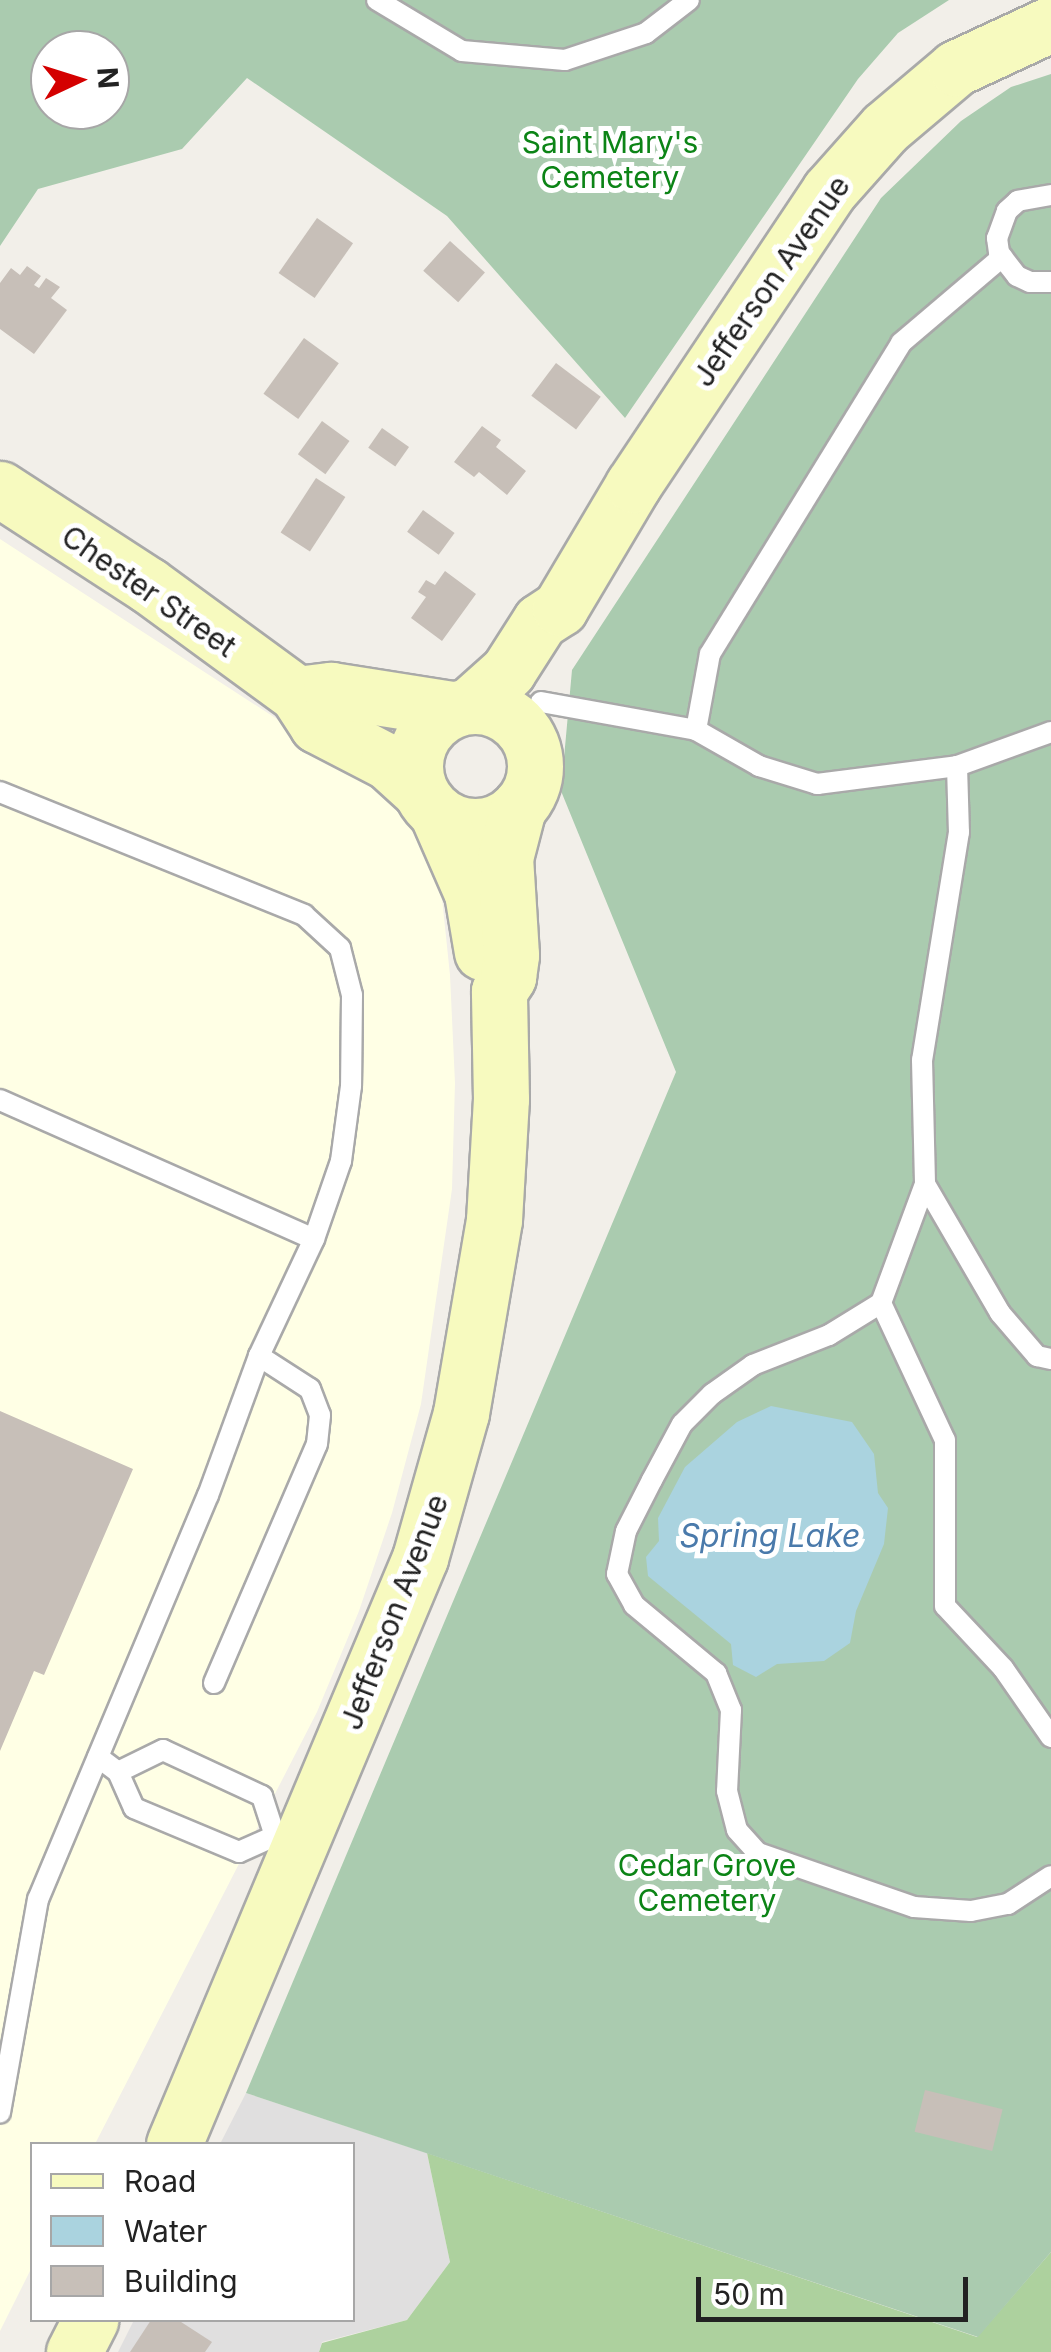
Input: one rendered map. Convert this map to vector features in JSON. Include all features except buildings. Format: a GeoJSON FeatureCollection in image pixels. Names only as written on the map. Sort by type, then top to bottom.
{"type":"FeatureCollection","features":[{"type":"Feature","properties":{"kind":"main road","name":"Jefferson Avenue"},"geometry":{"type":"LineString","coordinates":[[461,707],[508,671],[540,621],[560,608],[633,485],[830,191],[886,128],[956,68],[1051,24]]}},
{"type":"Feature","properties":{"kind":"main road","name":"Chester Street"},"geometry":{"type":"LineString","coordinates":[[0,489],[148,586],[297,694],[318,725],[388,762],[429,802]]}},
{"type":"Feature","properties":{"kind":"main road","name":"Jefferson Avenue"},"geometry":{"type":"LineString","coordinates":[[534,755],[541,702],[561,634],[560,608]]}},
{"type":"Feature","properties":{"kind":"main road"},"geometry":{"type":"LineString","coordinates":[[297,694],[331,690],[384,702],[498,709],[527,736],[534,755],[534,778],[518,808],[500,821],[479,826],[457,824],[429,802],[414,772],[418,744],[428,728],[461,707]]}},
{"type":"Feature","properties":{"kind":"main road","name":"Jefferson Avenue"},"geometry":{"type":"LineString","coordinates":[[429,802],[472,893],[484,966],[499,990]]}},
{"type":"Feature","properties":{"kind":"main road","name":"Jefferson Avenue"},"geometry":{"type":"LineString","coordinates":[[175,2142],[288,1842],[420,1558],[461,1413],[492,1239],[501,1099],[499,990],[511,966],[505,858],[518,808]]}},
{"type":"Feature","properties":{"kind":"main road"},"geometry":{"type":"LineString","coordinates":[[74,2352],[89,2322]]}},
{"type":"Feature","properties":{"kind":"lane"},"geometry":{"type":"LineString","coordinates":[[377,0],[462,51],[564,60],[646,33],[689,0]]}},
{"type":"Feature","properties":{"kind":"lane"},"geometry":{"type":"LineString","coordinates":[[1051,195],[1031,195],[1007,211],[997,238],[1002,258],[1017,276],[1030,282],[1051,282]]}},
{"type":"Feature","properties":{"kind":"lane"},"geometry":{"type":"LineString","coordinates":[[696,730],[710,654],[901,343],[1002,258]]}},
{"type":"Feature","properties":{"kind":"lane"},"geometry":{"type":"LineString","coordinates":[[541,702],[696,730],[759,766],[816,784],[957,766],[1051,732]]}},
{"type":"Feature","properties":{"kind":"lane"},"geometry":{"type":"LineString","coordinates":[[957,766],[959,832],[922,1060],[926,1184],[881,1303],[829,1334],[753,1365],[712,1394],[682,1424],[626,1531],[617,1574],[634,1605],[716,1672],[731,1710],[727,1791],[738,1830],[758,1853],[914,1907],[952,1910],[1008,1904],[1051,1876]]}},
{"type":"Feature","properties":{"kind":"lane"},"geometry":{"type":"LineString","coordinates":[[0,792],[304,915],[340,948],[352,996],[350,1086],[341,1160],[314,1239],[260,1356],[208,1494],[38,1899],[0,2113]]}},
{"type":"Feature","properties":{"kind":"lane"},"geometry":{"type":"LineString","coordinates":[[0,1100],[314,1239]]}},
{"type":"Feature","properties":{"kind":"lane"},"geometry":{"type":"LineString","coordinates":[[926,1184],[1000,1312],[1037,1356],[1051,1359]]}},
{"type":"Feature","properties":{"kind":"lane"},"geometry":{"type":"LineString","coordinates":[[881,1303],[945,1440],[945,1606],[1003,1668],[1051,1737]]}},
{"type":"Feature","properties":{"kind":"lane"},"geometry":{"type":"LineString","coordinates":[[214,1684],[317,1444],[320,1415],[310,1389],[260,1356]]}},
{"type":"Feature","properties":{"kind":"lane"},"geometry":{"type":"LineString","coordinates":[[98,1757],[118,1772],[134,1808],[239,1852],[288,1842],[262,1796],[163,1750],[118,1772]]}},
{"type":"Feature","properties":{"kind":"shaded area"},"geometry":{"type":"Polygon","coordinates":[[[0,539],[380,786],[419,820],[439,869],[450,975],[455,1083],[452,1189],[421,1404],[392,1513],[359,1611],[317,1712],[96,2142],[30,2142],[30,2271],[0,2331],[0,539]]]}},
{"type":"Feature","properties":{"kind":"shaded area"},"geometry":{"type":"Polygon","coordinates":[[[246,2093],[427,2153],[450,2262],[407,2320],[322,2342],[319,2352],[118,2352],[133,2322],[355,2322],[355,2142],[221,2142],[246,2093]]]}},
{"type":"Feature","properties":{"kind":"green space","name":"Saint Mary's Cemetery"},"geometry":{"type":"Polygon","coordinates":[[[0,0],[949,0],[898,33],[858,79],[625,418],[447,216],[247,78],[182,149],[38,189],[0,246],[0,0]]]}},
{"type":"Feature","properties":{"kind":"green space","name":"Cedar Grove Cemetery"},"geometry":{"type":"Polygon","coordinates":[[[1051,74],[1051,2252],[978,2337],[246,2093],[676,1072],[561,791],[572,670],[881,198],[961,121],[1011,87],[1051,74]]]}},
{"type":"Feature","properties":{"kind":"green space"},"geometry":{"type":"Polygon","coordinates":[[[427,2153],[977,2337],[1051,2252],[1051,2352],[319,2352],[322,2343],[407,2320],[450,2262],[427,2153]]]}},
{"type":"Feature","properties":{"kind":"water","name":"Spring Lake"},"geometry":{"type":"Polygon","coordinates":[[[771,1406],[852,1422],[874,1454],[878,1493],[888,1508],[884,1544],[856,1611],[850,1643],[824,1661],[777,1664],[756,1677],[733,1665],[731,1644],[648,1576],[646,1557],[659,1541],[658,1518],[685,1467],[737,1422],[771,1406]]]}}]}
